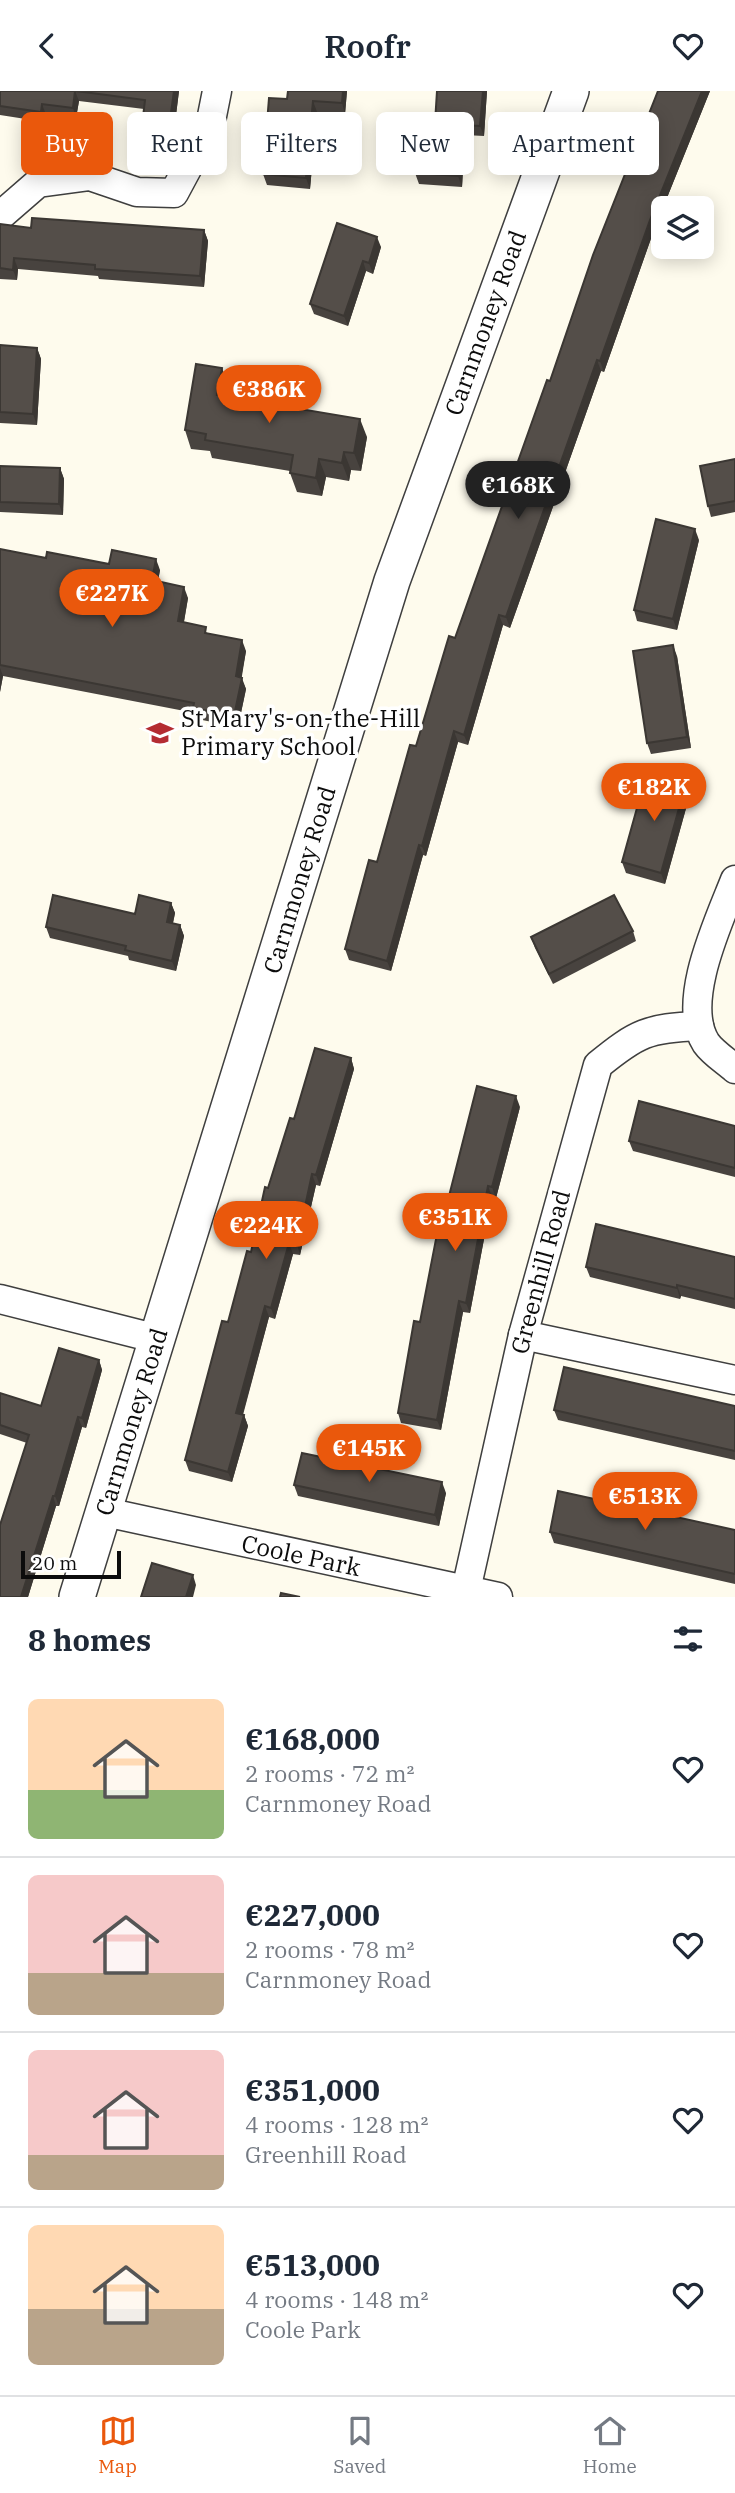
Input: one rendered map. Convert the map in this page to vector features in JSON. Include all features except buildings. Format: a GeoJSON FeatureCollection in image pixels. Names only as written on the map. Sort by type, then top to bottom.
{"type":"FeatureCollection","features":[{"type":"Feature","properties":{"kind":"street"},"geometry":{"type":"LineString","coordinates":[[0,216],[38,183],[51,181],[90,176],[137,192],[174,193],[210,126],[217,91]]}},
{"type":"Feature","properties":{"kind":"street","name":"Carnmoney Road"},"geometry":{"type":"LineString","coordinates":[[77,1597],[392,581],[571,91]]}},
{"type":"Feature","properties":{"kind":"street"},"geometry":{"type":"LineString","coordinates":[[735,880],[706,952],[699,1025],[707,1045],[735,1069]]}},
{"type":"Feature","properties":{"kind":"street","name":"Greenhill Road"},"geometry":{"type":"LineString","coordinates":[[466,1590],[523,1335],[598,1065],[629,1039],[639,1035],[660,1027],[699,1025]]}},
{"type":"Feature","properties":{"kind":"street"},"geometry":{"type":"LineString","coordinates":[[0,1300],[158,1339]]}},
{"type":"Feature","properties":{"kind":"street"},"geometry":{"type":"LineString","coordinates":[[523,1335],[735,1380]]}},
{"type":"Feature","properties":{"kind":"street","name":"Coole Park"},"geometry":{"type":"LineString","coordinates":[[105,1512],[498,1597]]}},
{"type":"Feature","properties":{"kind":"place","name":"St Mary's-on-the-Hill Primary School"},"geometry":{"type":"Point","coordinates":[160,733]}}]}
